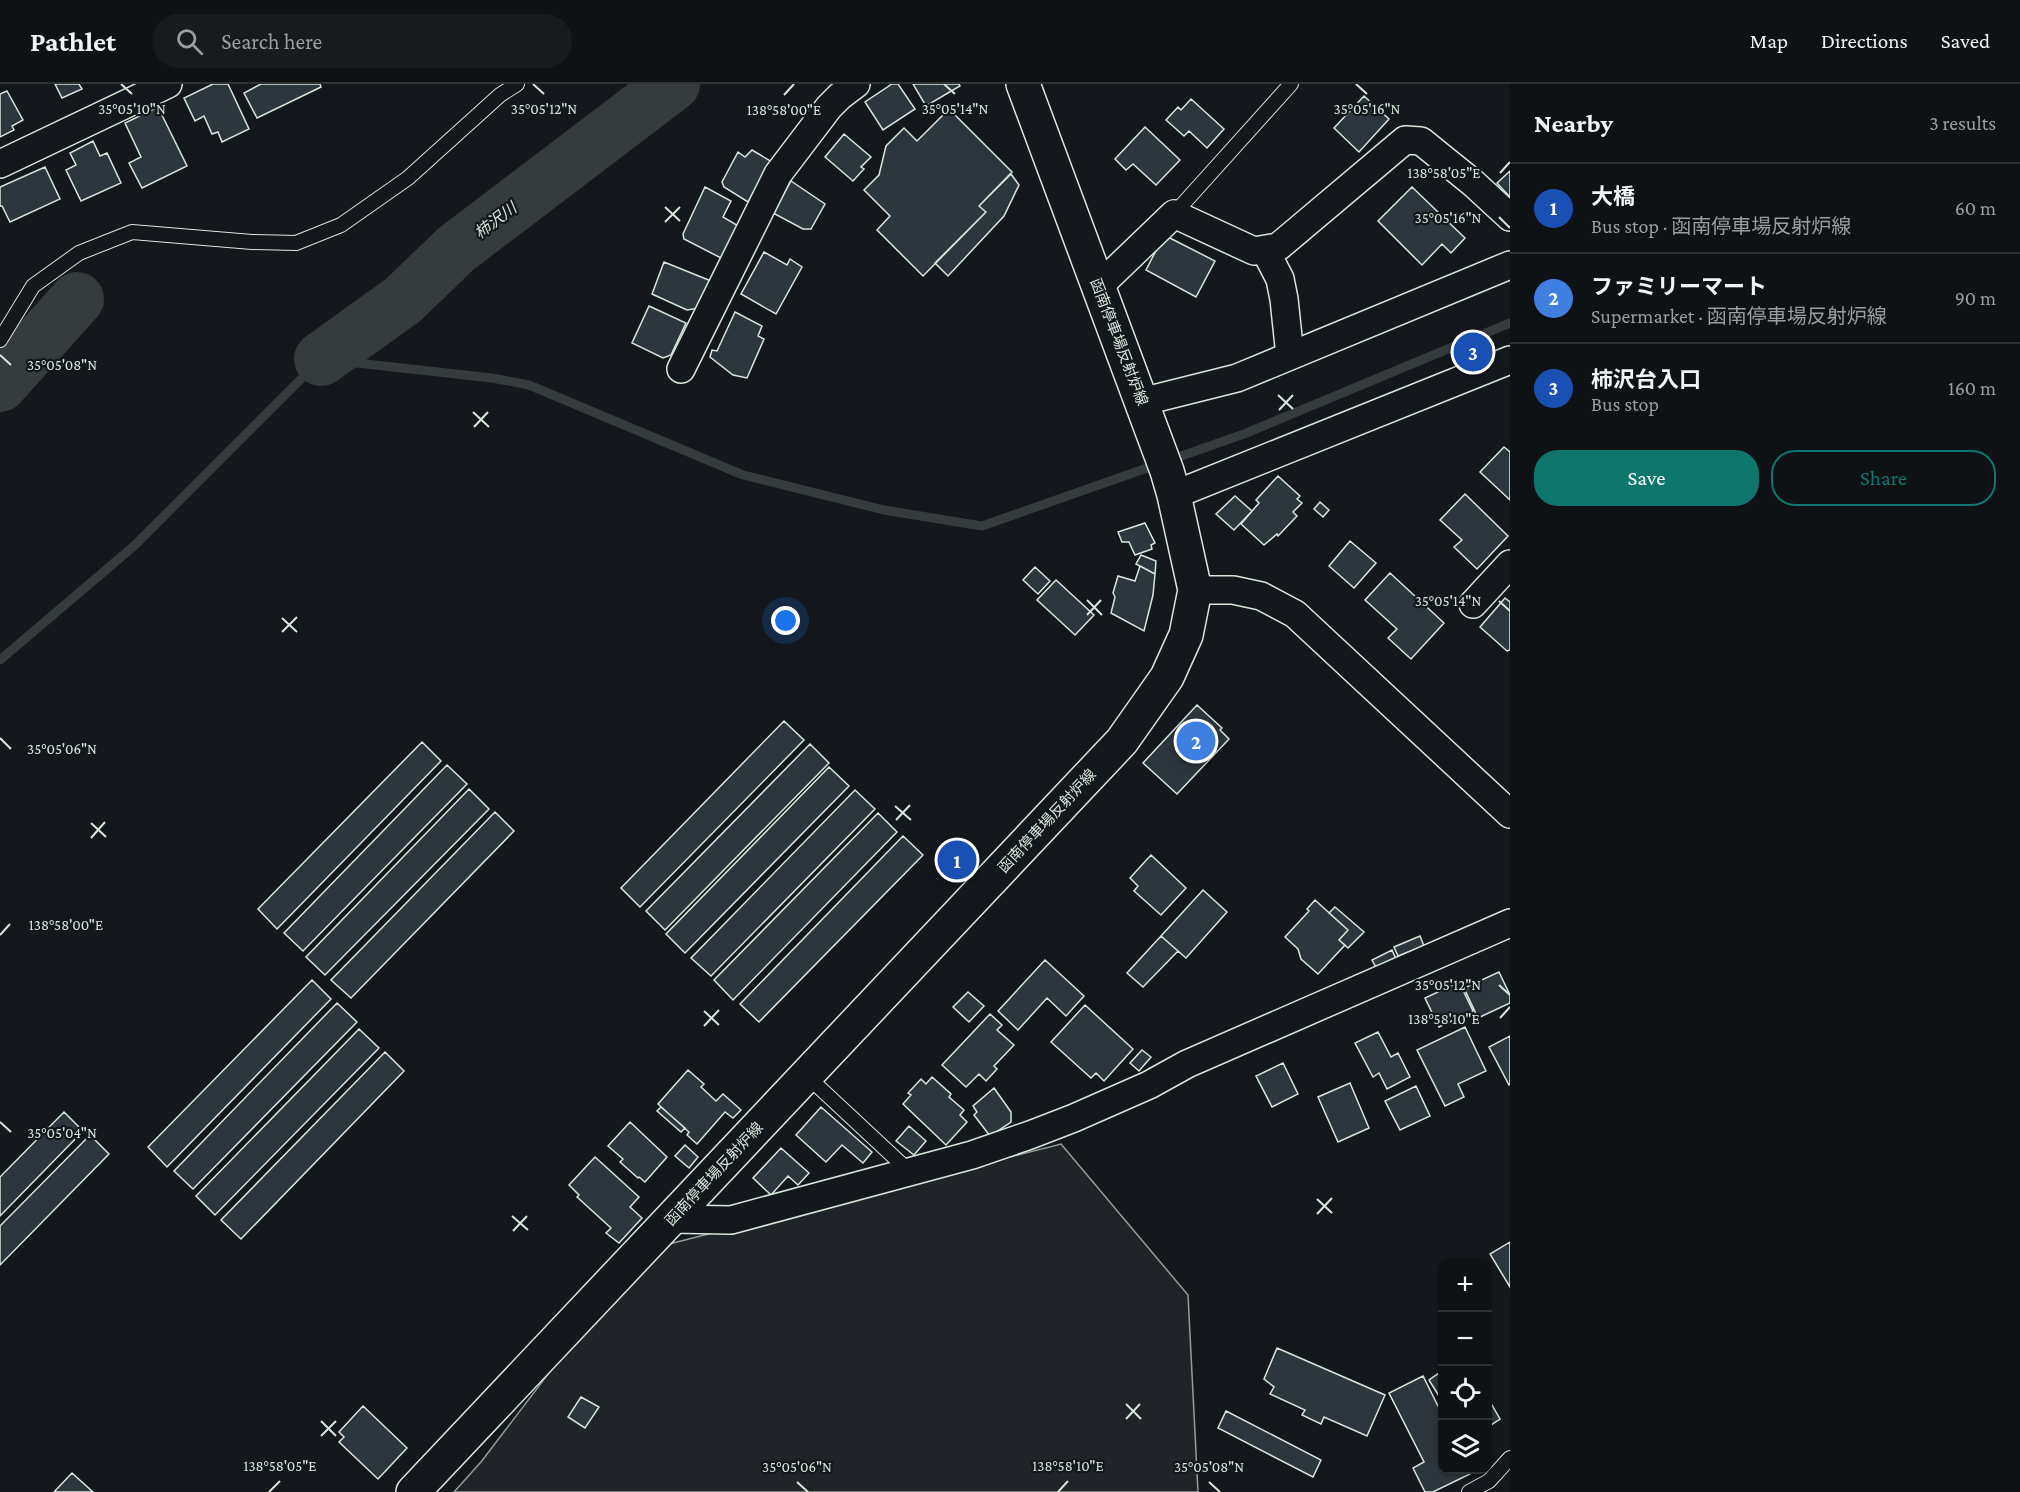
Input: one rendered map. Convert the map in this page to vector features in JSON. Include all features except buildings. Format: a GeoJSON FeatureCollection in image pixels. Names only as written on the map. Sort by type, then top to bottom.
{"type":"FeatureCollection","features":[{"type":"Feature","properties":{"kind":"main road","name":"函南停車場反射炉線"},"geometry":{"type":"LineString","coordinates":[[413,1492],[1122,741],[1167,677],[1186,634],[1195,590],[1171,483],[1023,84]]}},
{"type":"Feature","properties":{"kind":"street"},"geometry":{"type":"LineString","coordinates":[[0,164],[168,84]]}},
{"type":"Feature","properties":{"kind":"street"},"geometry":{"type":"LineString","coordinates":[[681,369],[778,174],[829,107],[856,84]]}},
{"type":"Feature","properties":{"kind":"street"},"geometry":{"type":"LineString","coordinates":[[1098,287],[1174,214],[1254,251],[1278,248],[1405,140],[1421,141],[1473,183],[1510,217]]}},
{"type":"Feature","properties":{"kind":"street"},"geometry":{"type":"LineString","coordinates":[[1265,249],[1280,279],[1290,356]]}},
{"type":"Feature","properties":{"kind":"street"},"geometry":{"type":"LineString","coordinates":[[1143,407],[1237,378],[1510,265]]}},
{"type":"Feature","properties":{"kind":"street"},"geometry":{"type":"LineString","coordinates":[[1171,483],[1510,360]]}},
{"type":"Feature","properties":{"kind":"street"},"geometry":{"type":"LineString","coordinates":[[1473,604],[1510,564]]}},
{"type":"Feature","properties":{"kind":"street"},"geometry":{"type":"LineString","coordinates":[[1195,590],[1233,590],[1261,596],[1295,614],[1510,814]]}},
{"type":"Feature","properties":{"kind":"street"},"geometry":{"type":"LineString","coordinates":[[671,1219],[731,1220],[972,1155],[1030,1135],[1149,1085],[1187,1064],[1510,923]]}},
{"type":"Feature","properties":{"kind":"lane"},"geometry":{"type":"LineString","coordinates":[[0,340],[33,286],[79,253],[132,232],[252,242],[296,243],[341,225],[408,178],[500,95],[517,84]]}},
{"type":"Feature","properties":{"kind":"lane"},"geometry":{"type":"LineString","coordinates":[[1174,214],[1291,84]]}},
{"type":"Feature","properties":{"kind":"lane"},"geometry":{"type":"LineString","coordinates":[[807,1076],[910,1172]]}},
{"type":"Feature","properties":{"kind":"lane"},"geometry":{"type":"LineString","coordinates":[[1469,1492],[1489,1481],[1510,1458]]}},
{"type":"Feature","properties":{"kind":"shaded area"},"geometry":{"type":"Polygon","coordinates":[[[1061,1144],[1188,1295],[1198,1492],[454,1492],[481,1462],[642,1251],[1061,1144]]]}},
{"type":"Feature","properties":{"kind":"waterway","name":"柿沢川"},"geometry":{"type":"LineString","coordinates":[[321,359],[403,300],[456,249],[673,84]]}},
{"type":"Feature","properties":{"kind":"waterway","name":"柿沢川"},"geometry":{"type":"LineString","coordinates":[[0,385],[77,299]]}},
{"type":"Feature","properties":{"kind":"waterway"},"geometry":{"type":"LineString","coordinates":[[0,660],[134,546],[321,359],[492,378],[529,385],[743,475],[884,510],[982,526],[1244,434],[1510,323]]}},
{"type":"Feature","properties":{"kind":"place","name":"柿沢台入口"},"geometry":{"type":"Point","coordinates":[1473,352]}},
{"type":"Feature","properties":{"kind":"place","name":"ファミリーマート"},"geometry":{"type":"Point","coordinates":[1196,741]}},
{"type":"Feature","properties":{"kind":"place","name":"大橋"},"geometry":{"type":"Point","coordinates":[957,860]}}]}
